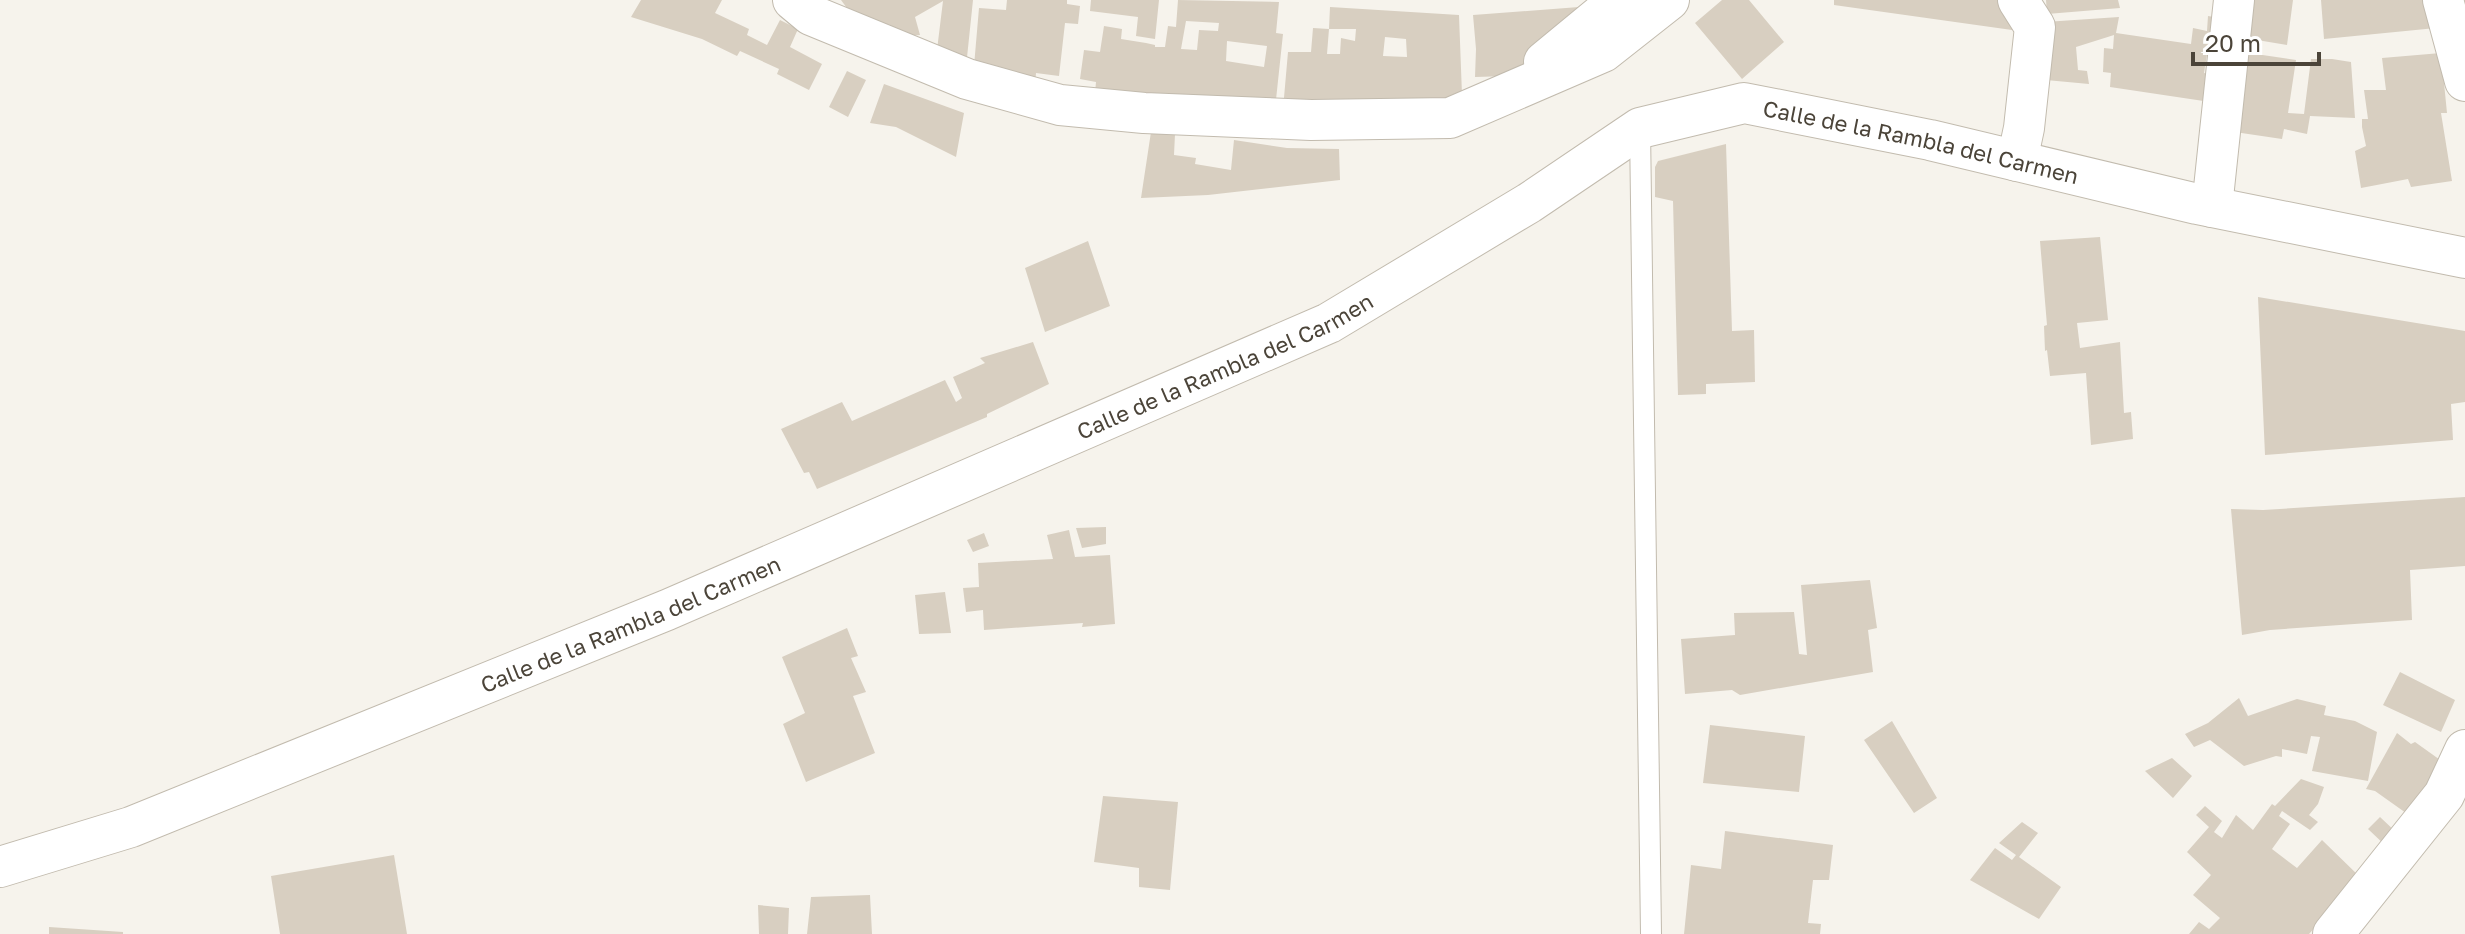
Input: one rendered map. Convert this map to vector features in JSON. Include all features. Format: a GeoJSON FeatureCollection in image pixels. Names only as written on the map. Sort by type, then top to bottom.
{"type":"FeatureCollection","features":[{"type":"Feature","properties":{"kind":"street"},"geometry":{"type":"LineString","coordinates":[[793,0],[811,15],[967,79],[1060,105],[1144,113],[1311,120],[1450,118],[1603,52],[1669,0]]}},
{"type":"Feature","properties":{"kind":"street"},"geometry":{"type":"LineString","coordinates":[[1506,92],[1619,0]]}},
{"type":"Feature","properties":{"kind":"street"},"geometry":{"type":"LineString","coordinates":[[2017,161],[2024,128],[2035,27],[2018,0]]}},
{"type":"Feature","properties":{"kind":"street"},"geometry":{"type":"LineString","coordinates":[[2212,207],[2234,0]]}},
{"type":"Feature","properties":{"kind":"street"},"geometry":{"type":"LineString","coordinates":[[2443,0],[2465,81]]}},
{"type":"Feature","properties":{"kind":"street","name":"Calle de la Rambla del Carmen"},"geometry":{"type":"LineString","coordinates":[[0,867],[131,827],[667,610],[1329,323],[1529,203],[1640,128],[1744,103],[1930,140],[2212,207],[2465,258]]}},
{"type":"Feature","properties":{"kind":"street"},"geometry":{"type":"LineString","coordinates":[[2333,934],[2444,795],[2465,750]]}},
{"type":"Feature","properties":{"kind":"lane"},"geometry":{"type":"LineString","coordinates":[[1640,128],[1651,934]]}},
{"type":"Feature","properties":{"kind":"building"},"geometry":{"type":"Polygon","coordinates":[[[641,0],[722,0],[715,13],[749,29],[747,35],[767,45],[780,20],[798,29],[790,47],[822,64],[809,90],[777,74],[779,69],[740,51],[737,56],[702,39],[631,17],[641,0]]]}},
{"type":"Feature","properties":{"kind":"building"},"geometry":{"type":"Polygon","coordinates":[[[841,0],[973,0],[966,67],[936,58],[943,1],[915,17],[920,35],[893,37],[889,24],[863,30],[841,0]]]}},
{"type":"Feature","properties":{"kind":"building"},"geometry":{"type":"Polygon","coordinates":[[[1007,0],[1067,0],[1067,4],[1080,6],[1078,24],[1065,23],[1059,76],[1036,73],[1035,86],[974,66],[979,8],[1006,10],[1007,0]]]}},
{"type":"Feature","properties":{"kind":"building"},"geometry":{"type":"Polygon","coordinates":[[[1091,0],[1159,0],[1155,39],[1136,36],[1138,17],[1090,11],[1091,0]]]}},
{"type":"Feature","properties":{"kind":"building"},"geometry":{"type":"Polygon","coordinates":[[[1178,0],[1279,2],[1276,33],[1283,34],[1275,109],[1095,93],[1096,82],[1080,79],[1084,50],[1100,52],[1104,26],[1122,29],[1121,39],[1155,47],[1165,47],[1168,26],[1176,27],[1178,0]],[[1186,21],[1181,49],[1197,50],[1199,30],[1218,31],[1219,23],[1186,21]],[[1227,41],[1226,61],[1264,67],[1267,46],[1227,41]]]}},
{"type":"Feature","properties":{"kind":"building"},"geometry":{"type":"Polygon","coordinates":[[[1722,0],[1749,0],[1784,42],[1742,79],[1695,23],[1722,0]]]}},
{"type":"Feature","properties":{"kind":"building"},"geometry":{"type":"Polygon","coordinates":[[[1834,0],[2011,0],[2012,30],[1834,5],[1834,0]]]}},
{"type":"Feature","properties":{"kind":"building"},"geometry":{"type":"Polygon","coordinates":[[[2046,0],[2118,0],[2120,8],[2047,14],[2046,0]]]}},
{"type":"Feature","properties":{"kind":"building"},"geometry":{"type":"Polygon","coordinates":[[[2238,0],[2293,0],[2287,45],[2233,36],[2238,0]]]}},
{"type":"Feature","properties":{"kind":"building"},"geometry":{"type":"Polygon","coordinates":[[[2321,0],[2424,0],[2436,28],[2324,39],[2321,0]]]}},
{"type":"Feature","properties":{"kind":"building"},"geometry":{"type":"Polygon","coordinates":[[[1330,7],[1459,15],[1462,95],[1454,104],[1283,109],[1288,52],[1311,52],[1313,28],[1329,29],[1330,7]],[[1329,29],[1327,54],[1340,54],[1341,38],[1355,41],[1356,29],[1329,29]],[[1385,37],[1383,56],[1407,57],[1406,39],[1385,37]]]}},
{"type":"Feature","properties":{"kind":"building"},"geometry":{"type":"Polygon","coordinates":[[[1579,7],[1583,13],[1578,22],[1508,76],[1475,77],[1473,15],[1579,7]]]}},
{"type":"Feature","properties":{"kind":"building"},"geometry":{"type":"Polygon","coordinates":[[[2208,16],[2226,19],[2222,51],[2208,48],[2204,73],[2221,76],[2217,103],[2110,87],[2111,73],[2103,72],[2104,48],[2113,49],[2114,35],[2076,47],[2078,70],[2087,71],[2089,84],[2046,80],[2045,22],[2119,17],[2116,33],[2191,44],[2193,28],[2207,31],[2208,16]]]}},
{"type":"Feature","properties":{"kind":"building"},"geometry":{"type":"Polygon","coordinates":[[[2242,52],[2296,60],[2288,113],[2304,114],[2311,59],[2351,62],[2355,118],[2310,116],[2307,134],[2284,129],[2282,139],[2228,131],[2242,52]]]}},
{"type":"Feature","properties":{"kind":"building"},"geometry":{"type":"Polygon","coordinates":[[[2441,53],[2447,113],[2441,113],[2452,181],[2411,187],[2408,179],[2361,188],[2355,151],[2366,146],[2362,127],[2362,119],[2368,119],[2364,90],[2386,90],[2382,58],[2441,53]]]}},
{"type":"Feature","properties":{"kind":"building"},"geometry":{"type":"Polygon","coordinates":[[[847,71],[866,80],[848,117],[829,107],[847,71]]]}},
{"type":"Feature","properties":{"kind":"building"},"geometry":{"type":"Polygon","coordinates":[[[884,84],[964,113],[956,157],[896,127],[870,123],[884,84]]]}},
{"type":"Feature","properties":{"kind":"building"},"geometry":{"type":"Polygon","coordinates":[[[1151,132],[1175,134],[1174,155],[1196,158],[1195,164],[1231,170],[1234,140],[1287,148],[1339,149],[1340,180],[1208,195],[1141,198],[1151,132]]]}},
{"type":"Feature","properties":{"kind":"building"},"geometry":{"type":"Polygon","coordinates":[[[1726,144],[1732,331],[1754,330],[1755,382],[1706,384],[1706,394],[1678,395],[1673,201],[1655,197],[1655,167],[1658,161],[1726,144]]]}},
{"type":"Feature","properties":{"kind":"building"},"geometry":{"type":"Polygon","coordinates":[[[2100,237],[2108,320],[2077,323],[2080,348],[2120,342],[2124,413],[2131,412],[2133,439],[2091,445],[2086,373],[2050,376],[2045,351],[2044,326],[2047,325],[2040,241],[2100,237]]]}},
{"type":"Feature","properties":{"kind":"building"},"geometry":{"type":"Polygon","coordinates":[[[1088,241],[1110,306],[1045,332],[1025,268],[1088,241]]]}},
{"type":"Feature","properties":{"kind":"building"},"geometry":{"type":"Polygon","coordinates":[[[2258,297],[2465,331],[2465,402],[2451,404],[2453,440],[2265,455],[2258,297]]]}},
{"type":"Feature","properties":{"kind":"building"},"geometry":{"type":"Polygon","coordinates":[[[1033,342],[1049,384],[987,414],[987,417],[817,489],[809,472],[804,473],[781,429],[842,402],[852,421],[945,380],[956,402],[962,398],[953,377],[985,363],[980,358],[1033,342]]]}},
{"type":"Feature","properties":{"kind":"building"},"geometry":{"type":"Polygon","coordinates":[[[2465,497],[2465,566],[2410,570],[2412,620],[2270,630],[2242,635],[2231,509],[2263,510],[2465,497]]]}},
{"type":"Feature","properties":{"kind":"building"},"geometry":{"type":"Polygon","coordinates":[[[1106,527],[1106,544],[1082,548],[1076,528],[1106,527]]]}},
{"type":"Feature","properties":{"kind":"building"},"geometry":{"type":"Polygon","coordinates":[[[1069,530],[1075,557],[1110,555],[1115,624],[1082,627],[1083,623],[984,630],[983,610],[966,612],[963,588],[979,587],[978,563],[1053,559],[1047,535],[1069,530]]]}},
{"type":"Feature","properties":{"kind":"building"},"geometry":{"type":"Polygon","coordinates":[[[984,533],[989,546],[973,552],[967,540],[984,533]]]}},
{"type":"Feature","properties":{"kind":"building"},"geometry":{"type":"Polygon","coordinates":[[[1870,580],[1877,628],[1868,630],[1873,672],[1740,695],[1732,690],[1685,694],[1681,639],[1735,635],[1734,613],[1794,612],[1799,654],[1807,655],[1801,585],[1870,580]]]}},
{"type":"Feature","properties":{"kind":"building"},"geometry":{"type":"Polygon","coordinates":[[[945,592],[951,633],[919,634],[915,595],[945,592]]]}},
{"type":"Feature","properties":{"kind":"building"},"geometry":{"type":"Polygon","coordinates":[[[847,628],[858,656],[851,658],[866,692],[853,696],[875,753],[806,782],[783,724],[805,713],[782,657],[847,628]]]}},
{"type":"Feature","properties":{"kind":"building"},"geometry":{"type":"Polygon","coordinates":[[[2400,672],[2455,700],[2441,732],[2383,705],[2400,672]]]}},
{"type":"Feature","properties":{"kind":"building"},"geometry":{"type":"Polygon","coordinates":[[[2239,698],[2248,716],[2297,699],[2326,706],[2324,715],[2355,721],[2377,732],[2368,781],[2312,771],[2320,737],[2311,736],[2307,754],[2282,749],[2282,757],[2244,766],[2210,740],[2194,747],[2185,734],[2208,723],[2239,698]]]}},
{"type":"Feature","properties":{"kind":"building"},"geometry":{"type":"Polygon","coordinates":[[[1892,721],[1937,798],[1914,813],[1864,740],[1892,721]]]}},
{"type":"Feature","properties":{"kind":"building"},"geometry":{"type":"Polygon","coordinates":[[[1710,725],[1805,736],[1799,792],[1703,783],[1710,725]]]}},
{"type":"Feature","properties":{"kind":"building"},"geometry":{"type":"Polygon","coordinates":[[[2397,733],[2443,762],[2406,813],[2375,791],[2366,789],[2397,733]]]}},
{"type":"Feature","properties":{"kind":"building"},"geometry":{"type":"Polygon","coordinates":[[[2172,758],[2192,776],[2173,798],[2145,771],[2172,758]]]}},
{"type":"Feature","properties":{"kind":"building"},"geometry":{"type":"Polygon","coordinates":[[[2301,779],[2324,787],[2318,804],[2309,815],[2318,822],[2310,830],[2282,811],[2279,816],[2290,824],[2272,849],[2297,868],[2322,840],[2360,877],[2309,934],[2189,934],[2199,922],[2209,929],[2220,918],[2193,895],[2211,875],[2187,852],[2209,827],[2196,815],[2205,806],[2222,821],[2214,832],[2222,838],[2236,815],[2253,830],[2272,804],[2275,806],[2301,779]]]}},
{"type":"Feature","properties":{"kind":"building"},"geometry":{"type":"Polygon","coordinates":[[[1103,796],[1178,802],[1170,890],[1139,887],[1139,868],[1094,862],[1103,796]]]}},
{"type":"Feature","properties":{"kind":"building"},"geometry":{"type":"Polygon","coordinates":[[[2380,817],[2398,834],[2387,847],[2368,829],[2380,817]]]}},
{"type":"Feature","properties":{"kind":"building"},"geometry":{"type":"Polygon","coordinates":[[[2022,822],[2038,833],[2019,857],[2061,887],[2039,919],[1970,880],[1995,848],[2012,860],[2016,855],[1999,843],[2022,822]]]}},
{"type":"Feature","properties":{"kind":"building"},"geometry":{"type":"Polygon","coordinates":[[[1725,831],[1833,845],[1829,880],[1813,880],[1808,923],[1821,924],[1820,934],[1684,934],[1691,865],[1721,869],[1725,831]]]}},
{"type":"Feature","properties":{"kind":"building"},"geometry":{"type":"Polygon","coordinates":[[[394,855],[407,934],[280,934],[271,876],[394,855]]]}},
{"type":"Feature","properties":{"kind":"building"},"geometry":{"type":"Polygon","coordinates":[[[870,895],[872,934],[807,934],[811,897],[870,895]]]}},
{"type":"Feature","properties":{"kind":"building"},"geometry":{"type":"Polygon","coordinates":[[[758,905],[789,908],[788,934],[759,934],[758,905]]]}},
{"type":"Feature","properties":{"kind":"building"},"geometry":{"type":"Polygon","coordinates":[[[49,927],[123,932],[123,934],[49,934],[49,927]]]}}]}
